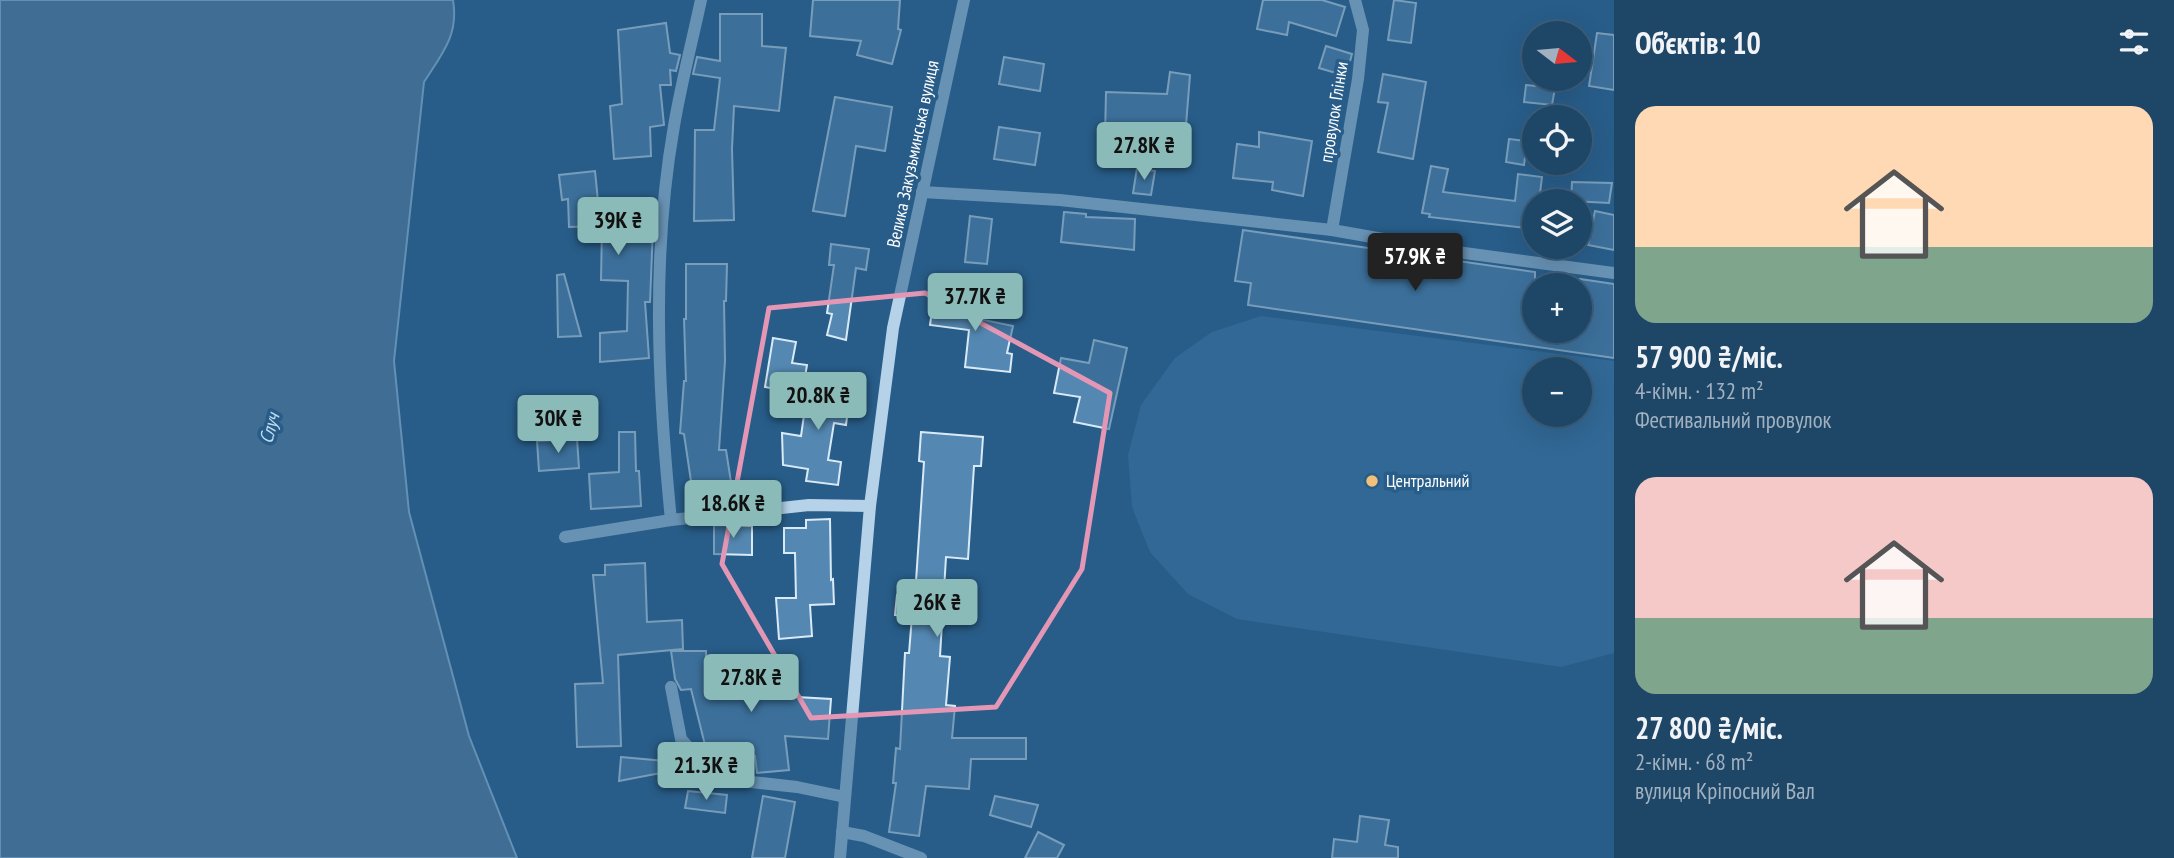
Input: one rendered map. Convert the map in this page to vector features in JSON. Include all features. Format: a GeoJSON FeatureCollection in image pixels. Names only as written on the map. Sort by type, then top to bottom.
{"type":"FeatureCollection","features":[{"type":"Feature","properties":{"kind":"street"},"geometry":{"type":"LineString","coordinates":[[671,520],[664,448],[659,323],[662,237],[674,126],[701,0]]}},
{"type":"Feature","properties":{"kind":"street","name":"Велика Закузьминська вулиця"},"geometry":{"type":"LineString","coordinates":[[840,858],[870,506],[893,328],[964,0]]}},
{"type":"Feature","properties":{"kind":"street","name":"провулок Глінки"},"geometry":{"type":"LineString","coordinates":[[1332,230],[1358,79],[1363,30],[1355,0]]}},
{"type":"Feature","properties":{"kind":"street"},"geometry":{"type":"LineString","coordinates":[[922,192],[1060,200],[1332,230],[1457,252],[1614,273]]}},
{"type":"Feature","properties":{"kind":"street"},"geometry":{"type":"LineString","coordinates":[[565,537],[671,520],[809,505],[870,506]]}},
{"type":"Feature","properties":{"kind":"street"},"geometry":{"type":"LineString","coordinates":[[671,687],[681,739],[715,778],[797,787],[845,797]]}},
{"type":"Feature","properties":{"kind":"street"},"geometry":{"type":"LineString","coordinates":[[842,832],[864,836],[921,858]]}},
{"type":"Feature","properties":{"kind":"highlighted area"},"geometry":{"type":"Polygon","coordinates":[[[925,293],[1110,393],[1082,569],[996,707],[811,718],[722,564],[769,308],[925,293]]]}},
{"type":"Feature","properties":{"kind":"shaded area","name":"Центральний"},"geometry":{"type":"Polygon","coordinates":[[[1261,316],[1583,357],[1522,357],[1522,427],[1592,427],[1592,358],[1614,361],[1614,653],[1561,667],[1237,619],[1188,594],[1150,552],[1132,507],[1128,455],[1141,405],[1175,358],[1212,332],[1261,316]]]}},
{"type":"Feature","properties":{"kind":"water","name":"Случ"},"geometry":{"type":"Polygon","coordinates":[[[0,0],[453,0],[454,24],[448,44],[424,82],[394,361],[409,512],[469,736],[517,858],[0,858],[0,0]]]}},
{"type":"Feature","properties":{"kind":"building"},"geometry":{"type":"Polygon","coordinates":[[[813,0],[900,0],[898,29],[901,30],[892,64],[857,55],[861,41],[810,36],[813,0]]]}},
{"type":"Feature","properties":{"kind":"building"},"geometry":{"type":"Polygon","coordinates":[[[1263,0],[1322,0],[1345,7],[1336,36],[1289,22],[1287,35],[1257,29],[1263,0]]]}},
{"type":"Feature","properties":{"kind":"building"},"geometry":{"type":"Polygon","coordinates":[[[1394,0],[1416,3],[1411,43],[1388,40],[1394,0]]]}},
{"type":"Feature","properties":{"kind":"building"},"geometry":{"type":"Polygon","coordinates":[[[720,14],[762,14],[762,46],[786,48],[779,111],[734,106],[734,220],[694,221],[695,130],[714,130],[720,78],[693,74],[697,57],[720,61],[720,14]]]}},
{"type":"Feature","properties":{"kind":"building"},"geometry":{"type":"Polygon","coordinates":[[[666,23],[670,53],[680,55],[676,71],[670,70],[671,85],[660,85],[664,125],[650,127],[651,156],[614,159],[610,106],[622,104],[618,30],[666,23]]]}},
{"type":"Feature","properties":{"kind":"building"},"geometry":{"type":"Polygon","coordinates":[[[1597,33],[1614,35],[1614,90],[1592,86],[1597,33]]]}},
{"type":"Feature","properties":{"kind":"building"},"geometry":{"type":"Polygon","coordinates":[[[1326,46],[1352,54],[1346,76],[1319,68],[1326,46]]]}},
{"type":"Feature","properties":{"kind":"building"},"geometry":{"type":"Polygon","coordinates":[[[1004,57],[1044,64],[1040,91],[999,84],[1004,57]]]}},
{"type":"Feature","properties":{"kind":"building"},"geometry":{"type":"Polygon","coordinates":[[[1170,72],[1190,75],[1185,138],[1135,134],[1135,138],[1105,137],[1106,92],[1167,94],[1170,72]]]}},
{"type":"Feature","properties":{"kind":"building"},"geometry":{"type":"Polygon","coordinates":[[[1383,74],[1426,82],[1413,159],[1378,152],[1388,103],[1378,102],[1383,74]]]}},
{"type":"Feature","properties":{"kind":"building"},"geometry":{"type":"Polygon","coordinates":[[[1525,91],[1554,91],[1552,105],[1524,102],[1525,91]]]}},
{"type":"Feature","properties":{"kind":"building"},"geometry":{"type":"Polygon","coordinates":[[[835,97],[892,107],[885,151],[856,146],[845,216],[813,211],[835,97]]]}},
{"type":"Feature","properties":{"kind":"building"},"geometry":{"type":"Polygon","coordinates":[[[999,127],[1040,133],[1035,165],[994,159],[999,127]]]}},
{"type":"Feature","properties":{"kind":"building"},"geometry":{"type":"Polygon","coordinates":[[[1259,132],[1312,141],[1303,196],[1272,190],[1273,182],[1233,178],[1237,144],[1259,147],[1259,132]]]}},
{"type":"Feature","properties":{"kind":"building"},"geometry":{"type":"Polygon","coordinates":[[[1509,139],[1522,140],[1522,165],[1506,162],[1509,139]]]}},
{"type":"Feature","properties":{"kind":"building"},"geometry":{"type":"Polygon","coordinates":[[[1431,166],[1448,169],[1443,192],[1515,201],[1518,174],[1542,177],[1540,189],[1522,189],[1522,228],[1429,217],[1430,214],[1422,213],[1431,166]]]}},
{"type":"Feature","properties":{"kind":"building"},"geometry":{"type":"Polygon","coordinates":[[[1137,168],[1155,171],[1151,195],[1133,193],[1137,168]]]}},
{"type":"Feature","properties":{"kind":"building"},"geometry":{"type":"Polygon","coordinates":[[[595,171],[598,201],[654,203],[650,302],[645,302],[649,358],[600,362],[600,333],[627,331],[628,281],[601,280],[602,226],[569,227],[568,199],[562,200],[559,175],[595,171]]]}},
{"type":"Feature","properties":{"kind":"building"},"geometry":{"type":"Polygon","coordinates":[[[1572,182],[1612,183],[1609,203],[1592,202],[1592,189],[1572,189],[1572,182]]]}},
{"type":"Feature","properties":{"kind":"building"},"geometry":{"type":"Polygon","coordinates":[[[1595,211],[1614,215],[1614,250],[1592,246],[1595,211]]]}},
{"type":"Feature","properties":{"kind":"building"},"geometry":{"type":"Polygon","coordinates":[[[1064,212],[1086,214],[1086,217],[1135,219],[1134,250],[1061,242],[1064,212]]]}},
{"type":"Feature","properties":{"kind":"building"},"geometry":{"type":"Polygon","coordinates":[[[970,216],[992,219],[987,264],[965,262],[970,216]]]}},
{"type":"Feature","properties":{"kind":"building"},"geometry":{"type":"Polygon","coordinates":[[[1243,230],[1535,272],[1522,273],[1522,343],[1592,343],[1592,281],[1614,284],[1614,358],[1248,305],[1251,283],[1235,281],[1243,230]]]}},
{"type":"Feature","properties":{"kind":"building"},"geometry":{"type":"Polygon","coordinates":[[[831,244],[869,249],[866,270],[856,268],[846,340],[827,335],[832,314],[827,313],[834,265],[829,265],[831,244]]]}},
{"type":"Feature","properties":{"kind":"building"},"geometry":{"type":"Polygon","coordinates":[[[686,264],[727,264],[724,301],[725,361],[719,450],[726,450],[731,482],[692,488],[684,434],[680,433],[686,381],[686,264]]]}},
{"type":"Feature","properties":{"kind":"building"},"geometry":{"type":"Polygon","coordinates":[[[564,274],[581,336],[558,337],[557,275],[564,274]]]}},
{"type":"Feature","properties":{"kind":"building"},"geometry":{"type":"Polygon","coordinates":[[[934,296],[981,302],[979,319],[1013,326],[1007,353],[1012,354],[1010,372],[965,367],[969,330],[930,325],[934,296]]]}},
{"type":"Feature","properties":{"kind":"building"},"geometry":{"type":"Polygon","coordinates":[[[773,338],[796,342],[792,363],[807,365],[802,394],[765,387],[773,338]]]}},
{"type":"Feature","properties":{"kind":"building"},"geometry":{"type":"Polygon","coordinates":[[[1094,340],[1127,348],[1109,429],[1074,422],[1080,397],[1054,393],[1061,358],[1089,363],[1094,340]]]}},
{"type":"Feature","properties":{"kind":"building"},"geometry":{"type":"Polygon","coordinates":[[[809,380],[851,386],[846,425],[834,423],[828,460],[841,462],[838,485],[806,481],[808,469],[783,465],[782,433],[801,436],[809,380]]]}},
{"type":"Feature","properties":{"kind":"building"},"geometry":{"type":"Polygon","coordinates":[[[619,432],[635,432],[636,471],[639,471],[641,506],[591,509],[589,474],[619,472],[619,432]]]}},
{"type":"Feature","properties":{"kind":"building"},"geometry":{"type":"Polygon","coordinates":[[[921,432],[983,437],[981,466],[974,466],[968,559],[946,557],[940,656],[950,657],[946,705],[955,706],[952,738],[1026,738],[1026,759],[971,759],[969,789],[926,786],[919,836],[889,832],[896,783],[893,783],[896,748],[900,749],[905,653],[909,653],[912,616],[895,615],[897,595],[915,596],[924,462],[919,461],[921,432]]]}},
{"type":"Feature","properties":{"kind":"building"},"geometry":{"type":"Polygon","coordinates":[[[577,439],[579,468],[539,471],[537,441],[577,439]]]}},
{"type":"Feature","properties":{"kind":"building"},"geometry":{"type":"Polygon","coordinates":[[[830,519],[834,604],[810,605],[812,636],[779,639],[776,598],[796,598],[795,553],[784,553],[784,528],[806,528],[806,520],[830,519]]]}},
{"type":"Feature","properties":{"kind":"building"},"geometry":{"type":"Polygon","coordinates":[[[714,525],[752,526],[752,555],[714,554],[714,525]]]}},
{"type":"Feature","properties":{"kind":"building"},"geometry":{"type":"Polygon","coordinates":[[[645,563],[647,622],[682,620],[683,649],[618,655],[621,746],[577,747],[575,684],[603,683],[593,575],[605,575],[605,565],[645,563]]]}},
{"type":"Feature","properties":{"kind":"building"},"geometry":{"type":"Polygon","coordinates":[[[671,651],[706,651],[706,692],[777,675],[776,666],[795,664],[797,697],[831,699],[828,739],[785,736],[789,770],[757,773],[755,756],[714,764],[708,757],[691,689],[681,690],[675,679],[671,651]]]}},
{"type":"Feature","properties":{"kind":"building"},"geometry":{"type":"Polygon","coordinates":[[[621,757],[687,763],[687,768],[619,781],[621,757]]]}},
{"type":"Feature","properties":{"kind":"building"},"geometry":{"type":"Polygon","coordinates":[[[688,791],[727,795],[725,813],[685,808],[688,791]]]}},
{"type":"Feature","properties":{"kind":"building"},"geometry":{"type":"Polygon","coordinates":[[[763,796],[795,802],[785,858],[752,858],[763,796]]]}},
{"type":"Feature","properties":{"kind":"building"},"geometry":{"type":"Polygon","coordinates":[[[995,796],[1038,805],[1031,827],[990,815],[995,796]]]}},
{"type":"Feature","properties":{"kind":"building"},"geometry":{"type":"Polygon","coordinates":[[[1360,816],[1389,820],[1385,845],[1398,847],[1398,858],[1332,858],[1334,839],[1357,842],[1360,816]]]}},
{"type":"Feature","properties":{"kind":"building"},"geometry":{"type":"Polygon","coordinates":[[[1038,832],[1064,845],[1057,858],[1025,858],[1038,832]]]}},
{"type":"Feature","properties":{"kind":"place","name":"Центральний"},"geometry":{"type":"Point","coordinates":[1372,481]}}]}
